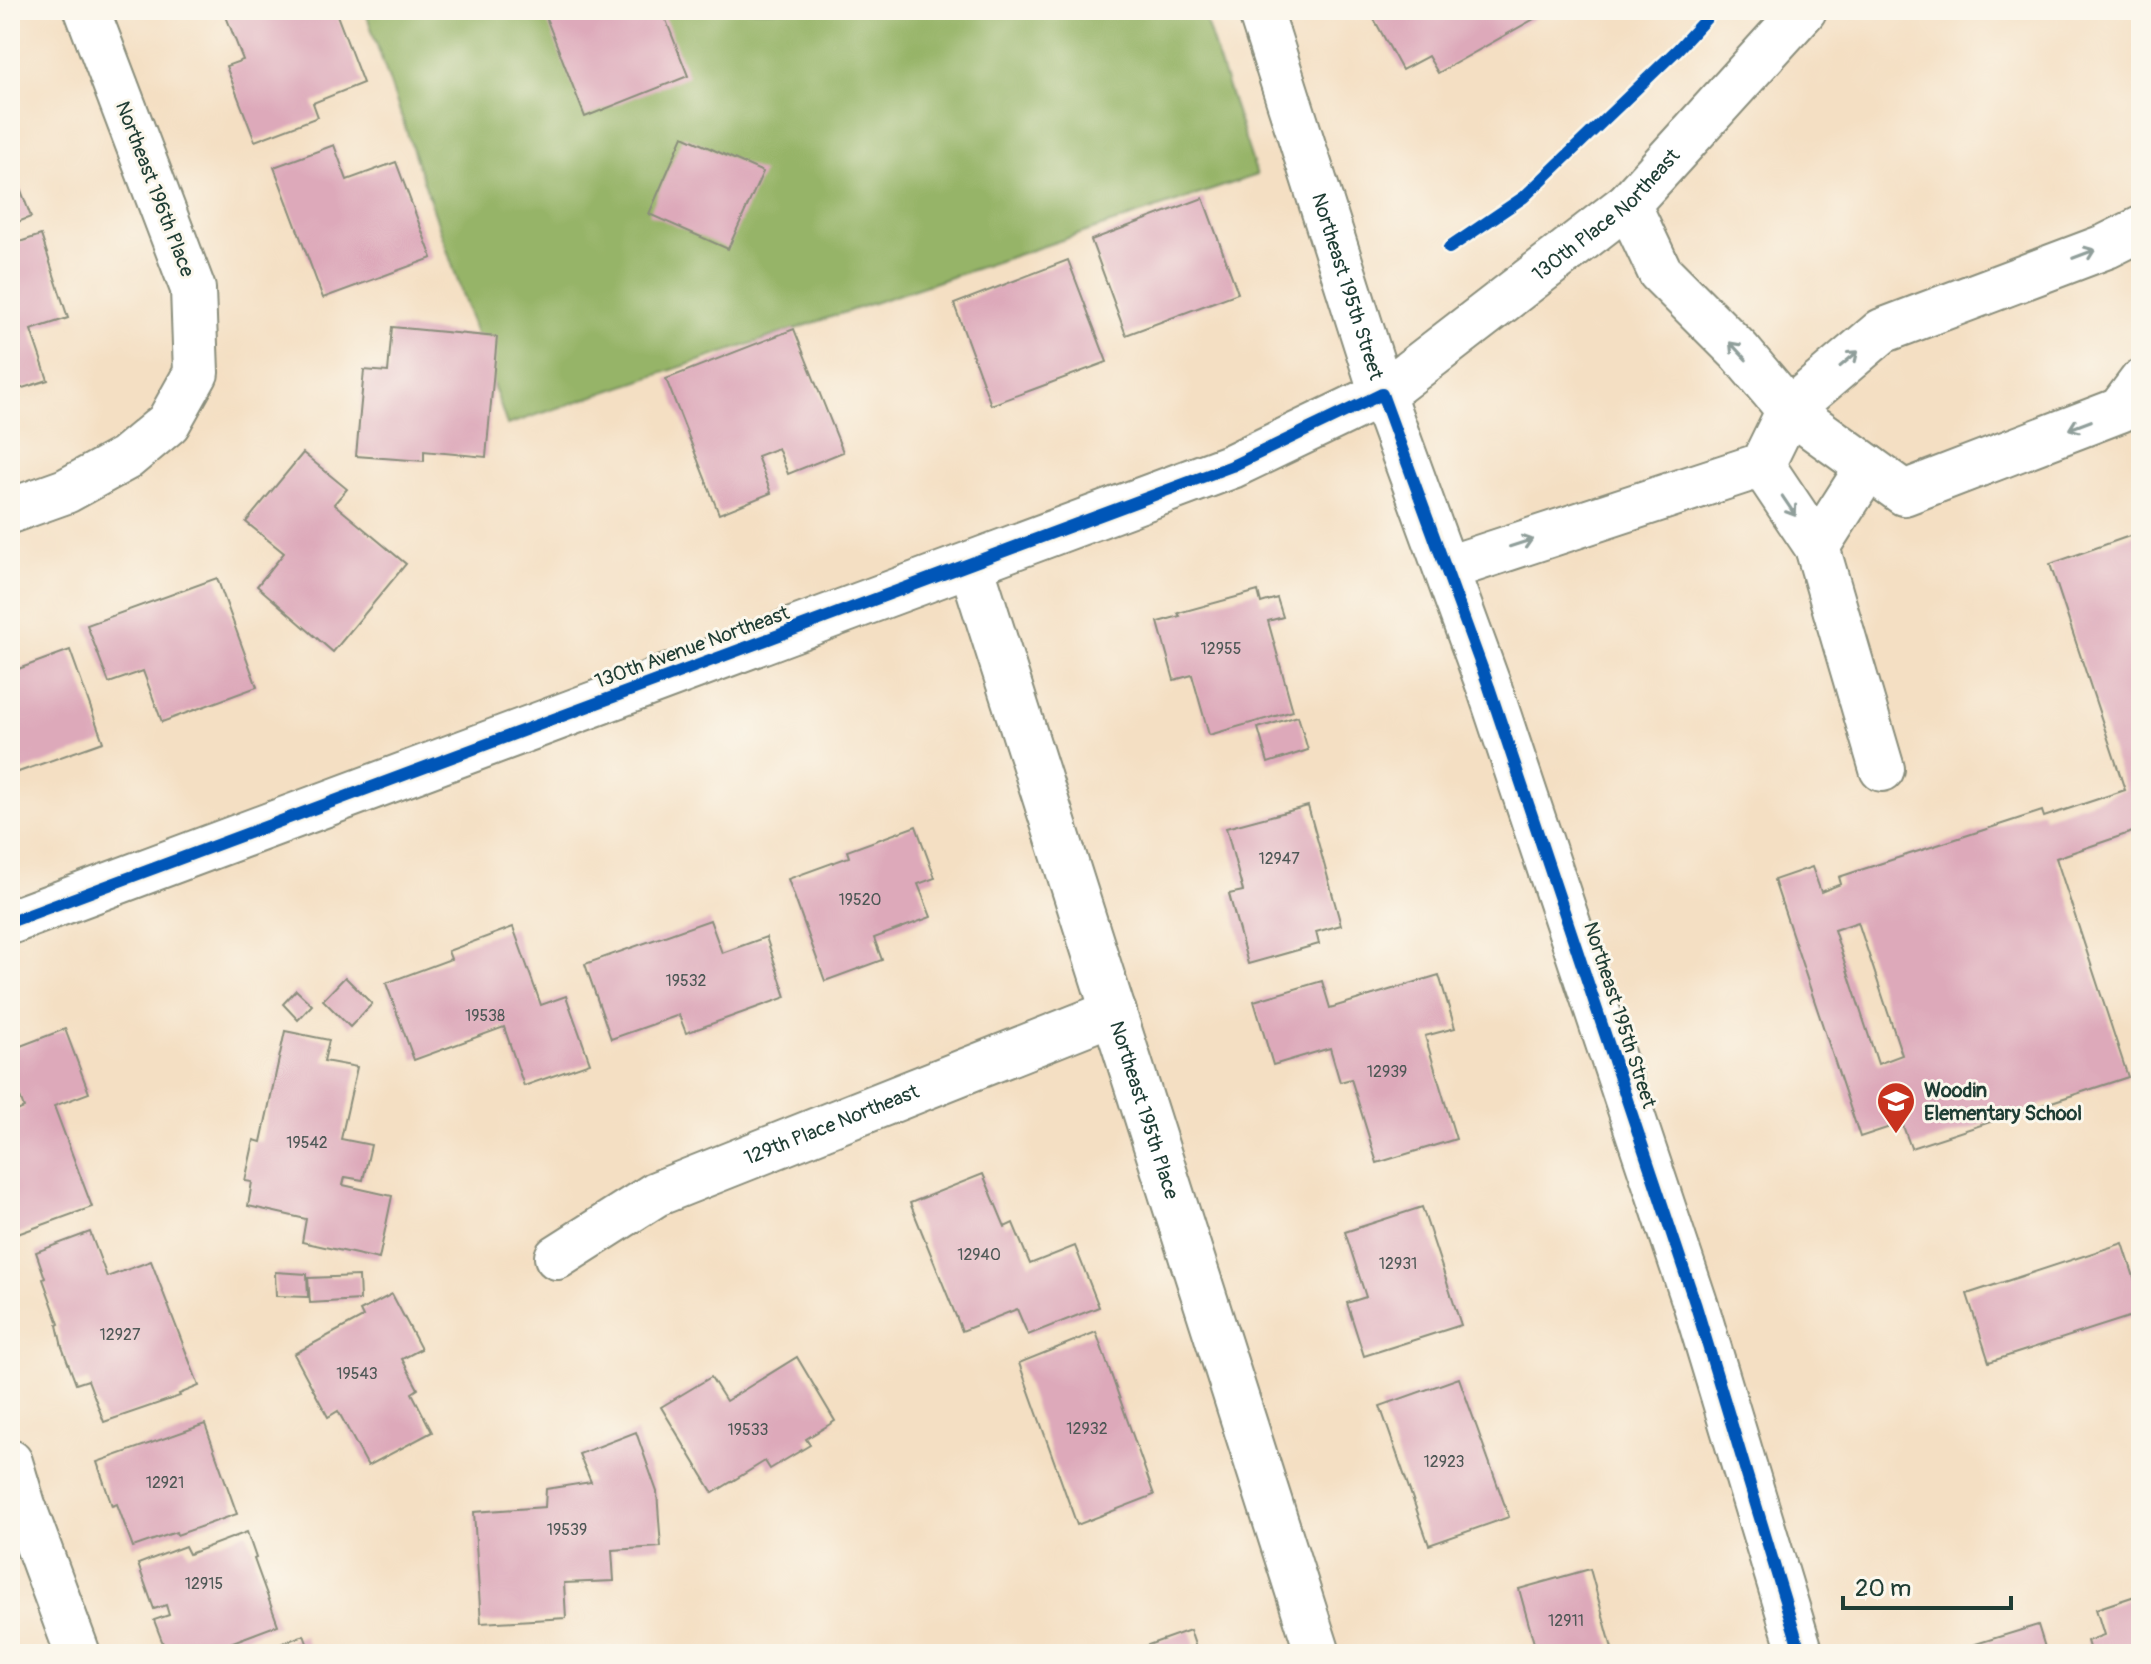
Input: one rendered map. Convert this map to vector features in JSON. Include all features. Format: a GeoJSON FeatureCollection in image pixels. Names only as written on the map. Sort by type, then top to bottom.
{"type":"FeatureCollection","features":[{"type":"Feature","properties":{"kind":"street","name":"Northeast 196th Place"},"geometry":{"type":"LineString","coordinates":[[10,511],[66,491],[126,458],[168,423],[196,373],[193,289],[87,10]]}},
{"type":"Feature","properties":{"kind":"street","name":"Northeast 195th Street"},"geometry":{"type":"LineString","coordinates":[[1260,10],[1382,394],[1448,568],[1696,1306],[1801,1654]]}},
{"type":"Feature","properties":{"kind":"street","name":"130th Place Northeast"},"geometry":{"type":"LineString","coordinates":[[1382,394],[1628,204],[1804,10]]}},
{"type":"Feature","properties":{"kind":"street"},"geometry":{"type":"LineString","coordinates":[[1628,204],[1660,272],[1739,351],[1789,410],[1904,493],[2120,410],[2141,382]]}},
{"type":"Feature","properties":{"kind":"street"},"geometry":{"type":"LineString","coordinates":[[1448,568],[1762,465],[1789,410],[1882,331],[2107,246],[2141,229]]}},
{"type":"Feature","properties":{"kind":"street","name":"130th Avenue Northeast"},"geometry":{"type":"LineString","coordinates":[[10,922],[1232,466],[1382,394]]}},
{"type":"Feature","properties":{"kind":"street"},"geometry":{"type":"LineString","coordinates":[[1762,465],[1817,547],[1882,769]]}},
{"type":"Feature","properties":{"kind":"street"},"geometry":{"type":"LineString","coordinates":[[1817,547],[1868,467]]}},
{"type":"Feature","properties":{"kind":"street","name":"Northeast 195th Place"},"geometry":{"type":"LineString","coordinates":[[971,565],[1318,1654]]}},
{"type":"Feature","properties":{"kind":"street","name":"129th Place Northeast"},"geometry":{"type":"LineString","coordinates":[[557,1257],[656,1194],[1114,1012]]}},
{"type":"Feature","properties":{"kind":"street"},"geometry":{"type":"LineString","coordinates":[[10,1462],[78,1654]]}},
{"type":"Feature","properties":{"kind":"green space"},"geometry":{"type":"Polygon","coordinates":[[[365,10],[1202,10],[1257,175],[507,425],[365,10]]]}},
{"type":"Feature","properties":{"kind":"building"},"geometry":{"type":"Polygon","coordinates":[[[335,10],[363,83],[313,103],[318,117],[255,141],[226,66],[243,60],[224,11],[335,10]]]}},
{"type":"Feature","properties":{"kind":"building"},"geometry":{"type":"Polygon","coordinates":[[[543,10],[662,10],[688,76],[585,117],[543,10]]]}},
{"type":"Feature","properties":{"kind":"building"},"geometry":{"type":"Polygon","coordinates":[[[1369,10],[1550,10],[1438,73],[1428,56],[1402,70],[1369,10]]]}},
{"type":"Feature","properties":{"kind":"building"},"geometry":{"type":"Polygon","coordinates":[[[683,136],[763,172],[728,249],[649,214],[683,136]]]}},
{"type":"Feature","properties":{"kind":"building"},"geometry":{"type":"Polygon","coordinates":[[[334,145],[347,180],[396,162],[432,258],[323,298],[274,167],[334,145]]]}},
{"type":"Feature","properties":{"kind":"building"},"geometry":{"type":"Polygon","coordinates":[[[10,161],[31,217],[10,225],[10,161]]]}},
{"type":"Feature","properties":{"kind":"building"},"geometry":{"type":"Polygon","coordinates":[[[1203,198],[1238,293],[1126,335],[1091,240],[1203,198]]]}},
{"type":"Feature","properties":{"kind":"building"},"geometry":{"type":"Polygon","coordinates":[[[41,235],[68,318],[31,330],[48,380],[10,392],[10,245],[41,235]]]}},
{"type":"Feature","properties":{"kind":"building"},"geometry":{"type":"Polygon","coordinates":[[[1068,260],[1107,362],[991,405],[954,304],[1068,260]]]}},
{"type":"Feature","properties":{"kind":"building"},"geometry":{"type":"Polygon","coordinates":[[[392,327],[497,337],[486,457],[424,451],[424,461],[356,456],[364,370],[388,372],[392,327]]]}},
{"type":"Feature","properties":{"kind":"building"},"geometry":{"type":"Polygon","coordinates":[[[794,329],[843,452],[788,474],[778,448],[757,456],[771,493],[719,514],[666,379],[794,329]]]}},
{"type":"Feature","properties":{"kind":"building"},"geometry":{"type":"Polygon","coordinates":[[[303,453],[347,489],[334,504],[406,564],[333,652],[257,586],[284,553],[246,522],[303,453]]]}},
{"type":"Feature","properties":{"kind":"building"},"geometry":{"type":"Polygon","coordinates":[[[2141,532],[2141,839],[2138,830],[2056,858],[2128,1077],[1911,1148],[1902,1123],[1860,1137],[1774,880],[1812,867],[1821,892],[1841,884],[1839,877],[2042,811],[2044,817],[2125,790],[2050,564],[2141,532]],[[1858,922],[1834,930],[1878,1064],[1902,1055],[1858,922]]]}},
{"type":"Feature","properties":{"kind":"building"},"geometry":{"type":"Polygon","coordinates":[[[217,578],[257,687],[162,722],[143,671],[109,683],[87,625],[217,578]]]}},
{"type":"Feature","properties":{"kind":"building"},"geometry":{"type":"Polygon","coordinates":[[[1258,591],[1261,603],[1277,598],[1283,617],[1268,621],[1293,711],[1209,735],[1192,675],[1174,680],[1158,622],[1180,616],[1178,613],[1258,591]]]}},
{"type":"Feature","properties":{"kind":"building"},"geometry":{"type":"Polygon","coordinates":[[[70,650],[103,742],[10,775],[10,672],[70,650]]]}},
{"type":"Feature","properties":{"kind":"building"},"geometry":{"type":"Polygon","coordinates":[[[1298,716],[1308,750],[1268,763],[1258,728],[1298,716]]]}},
{"type":"Feature","properties":{"kind":"building"},"geometry":{"type":"Polygon","coordinates":[[[1308,806],[1341,925],[1316,932],[1319,944],[1248,964],[1229,894],[1243,891],[1226,828],[1308,806]]]}},
{"type":"Feature","properties":{"kind":"building"},"geometry":{"type":"Polygon","coordinates":[[[916,826],[935,878],[918,884],[931,917],[874,938],[882,960],[825,981],[788,879],[849,857],[847,851],[916,826]]]}},
{"type":"Feature","properties":{"kind":"building"},"geometry":{"type":"Polygon","coordinates":[[[710,920],[722,953],[766,937],[786,997],[686,1033],[679,1015],[611,1039],[585,964],[710,920]]]}},
{"type":"Feature","properties":{"kind":"building"},"geometry":{"type":"Polygon","coordinates":[[[513,927],[541,1005],[566,996],[590,1063],[524,1086],[504,1027],[414,1060],[386,983],[451,959],[448,951],[513,927]]]}},
{"type":"Feature","properties":{"kind":"building"},"geometry":{"type":"Polygon","coordinates":[[[1439,975],[1455,1028],[1425,1036],[1456,1139],[1377,1163],[1351,1079],[1340,1082],[1330,1048],[1273,1065],[1254,1001],[1322,981],[1330,1008],[1439,975]]]}},
{"type":"Feature","properties":{"kind":"building"},"geometry":{"type":"Polygon","coordinates":[[[345,977],[372,1004],[350,1027],[323,1000],[345,977]]]}},
{"type":"Feature","properties":{"kind":"building"},"geometry":{"type":"Polygon","coordinates":[[[296,990],[312,1005],[298,1020],[283,1004],[296,990]]]}},
{"type":"Feature","properties":{"kind":"building"},"geometry":{"type":"Polygon","coordinates":[[[65,1029],[89,1093],[54,1106],[92,1207],[12,1236],[10,1114],[24,1108],[10,1071],[10,1050],[65,1029]]]}},
{"type":"Feature","properties":{"kind":"building"},"geometry":{"type":"Polygon","coordinates":[[[285,1031],[329,1040],[324,1061],[357,1067],[341,1139],[371,1145],[363,1180],[345,1177],[343,1185],[392,1196],[379,1259],[302,1242],[306,1219],[248,1206],[252,1182],[245,1181],[254,1140],[261,1142],[285,1031]]]}},
{"type":"Feature","properties":{"kind":"building"},"geometry":{"type":"Polygon","coordinates":[[[983,1174],[1005,1227],[1013,1223],[1030,1264],[1075,1246],[1099,1307],[1028,1335],[1017,1309],[962,1331],[910,1203],[983,1174]]]}},
{"type":"Feature","properties":{"kind":"building"},"geometry":{"type":"Polygon","coordinates":[[[1422,1207],[1461,1325],[1364,1356],[1347,1303],[1366,1297],[1345,1232],[1422,1207]]]}},
{"type":"Feature","properties":{"kind":"building"},"geometry":{"type":"Polygon","coordinates":[[[90,1232],[107,1277],[151,1261],[199,1386],[180,1396],[104,1422],[88,1380],[76,1384],[62,1347],[59,1324],[36,1252],[90,1232]]]}},
{"type":"Feature","properties":{"kind":"building"},"geometry":{"type":"Polygon","coordinates":[[[2123,1243],[2141,1299],[2141,1313],[1989,1362],[1967,1294],[2123,1243]]]}},
{"type":"Feature","properties":{"kind":"building"},"geometry":{"type":"Polygon","coordinates":[[[275,1272],[307,1274],[308,1297],[276,1296],[275,1272]]]}},
{"type":"Feature","properties":{"kind":"building"},"geometry":{"type":"Polygon","coordinates":[[[359,1276],[360,1300],[310,1303],[308,1278],[359,1276]]]}},
{"type":"Feature","properties":{"kind":"building"},"geometry":{"type":"Polygon","coordinates":[[[392,1294],[421,1349],[402,1359],[418,1389],[412,1393],[432,1432],[368,1466],[338,1411],[328,1417],[294,1354],[363,1317],[360,1311],[392,1294]]]}},
{"type":"Feature","properties":{"kind":"building"},"geometry":{"type":"Polygon","coordinates":[[[1096,1332],[1154,1495],[1077,1525],[1019,1363],[1096,1332]]]}},
{"type":"Feature","properties":{"kind":"building"},"geometry":{"type":"Polygon","coordinates":[[[797,1357],[835,1421],[806,1439],[810,1445],[770,1469],[765,1461],[713,1493],[661,1407],[711,1377],[726,1401],[797,1357]]]}},
{"type":"Feature","properties":{"kind":"building"},"geometry":{"type":"Polygon","coordinates":[[[1459,1378],[1509,1517],[1429,1545],[1380,1406],[1459,1378]]]}},
{"type":"Feature","properties":{"kind":"building"},"geometry":{"type":"Polygon","coordinates":[[[205,1424],[237,1514],[133,1547],[117,1504],[112,1506],[97,1462],[205,1424]]]}},
{"type":"Feature","properties":{"kind":"building"},"geometry":{"type":"Polygon","coordinates":[[[636,1432],[657,1492],[661,1547],[612,1550],[614,1581],[564,1583],[566,1618],[481,1623],[474,1512],[545,1507],[546,1489],[591,1482],[579,1454],[636,1432]]]}},
{"type":"Feature","properties":{"kind":"building"},"geometry":{"type":"Polygon","coordinates":[[[247,1532],[278,1625],[201,1654],[167,1654],[154,1620],[169,1615],[166,1605],[154,1609],[138,1564],[185,1546],[189,1554],[247,1532]]]}},
{"type":"Feature","properties":{"kind":"building"},"geometry":{"type":"Polygon","coordinates":[[[1590,1569],[1613,1652],[1537,1654],[1519,1589],[1590,1569]]]}},
{"type":"Feature","properties":{"kind":"building"},"geometry":{"type":"Polygon","coordinates":[[[2141,1594],[2141,1654],[2091,1654],[2087,1641],[2104,1635],[2096,1609],[2141,1594]]]}},
{"type":"Feature","properties":{"kind":"building"},"geometry":{"type":"Polygon","coordinates":[[[2038,1625],[2047,1654],[1946,1654],[1946,1653],[2038,1625]]]}},
{"type":"Feature","properties":{"kind":"building"},"geometry":{"type":"Polygon","coordinates":[[[1190,1630],[1198,1654],[1123,1654],[1190,1630]]]}},
{"type":"Feature","properties":{"kind":"building"},"geometry":{"type":"Polygon","coordinates":[[[304,1635],[311,1654],[254,1654],[304,1635]]]}},
{"type":"Feature","properties":{"kind":"cycle path"},"geometry":{"type":"LineString","coordinates":[[1449,248],[1524,197],[1678,49],[1714,10]]}},
{"type":"Feature","properties":{"kind":"cycle path"},"geometry":{"type":"LineString","coordinates":[[10,922],[1232,466],[1382,394],[1489,687],[1696,1306],[1801,1654]]}},
{"type":"Feature","properties":{"kind":"place","name":"Woodin Elementary School"},"geometry":{"type":"Point","coordinates":[1896,1135]}}]}
